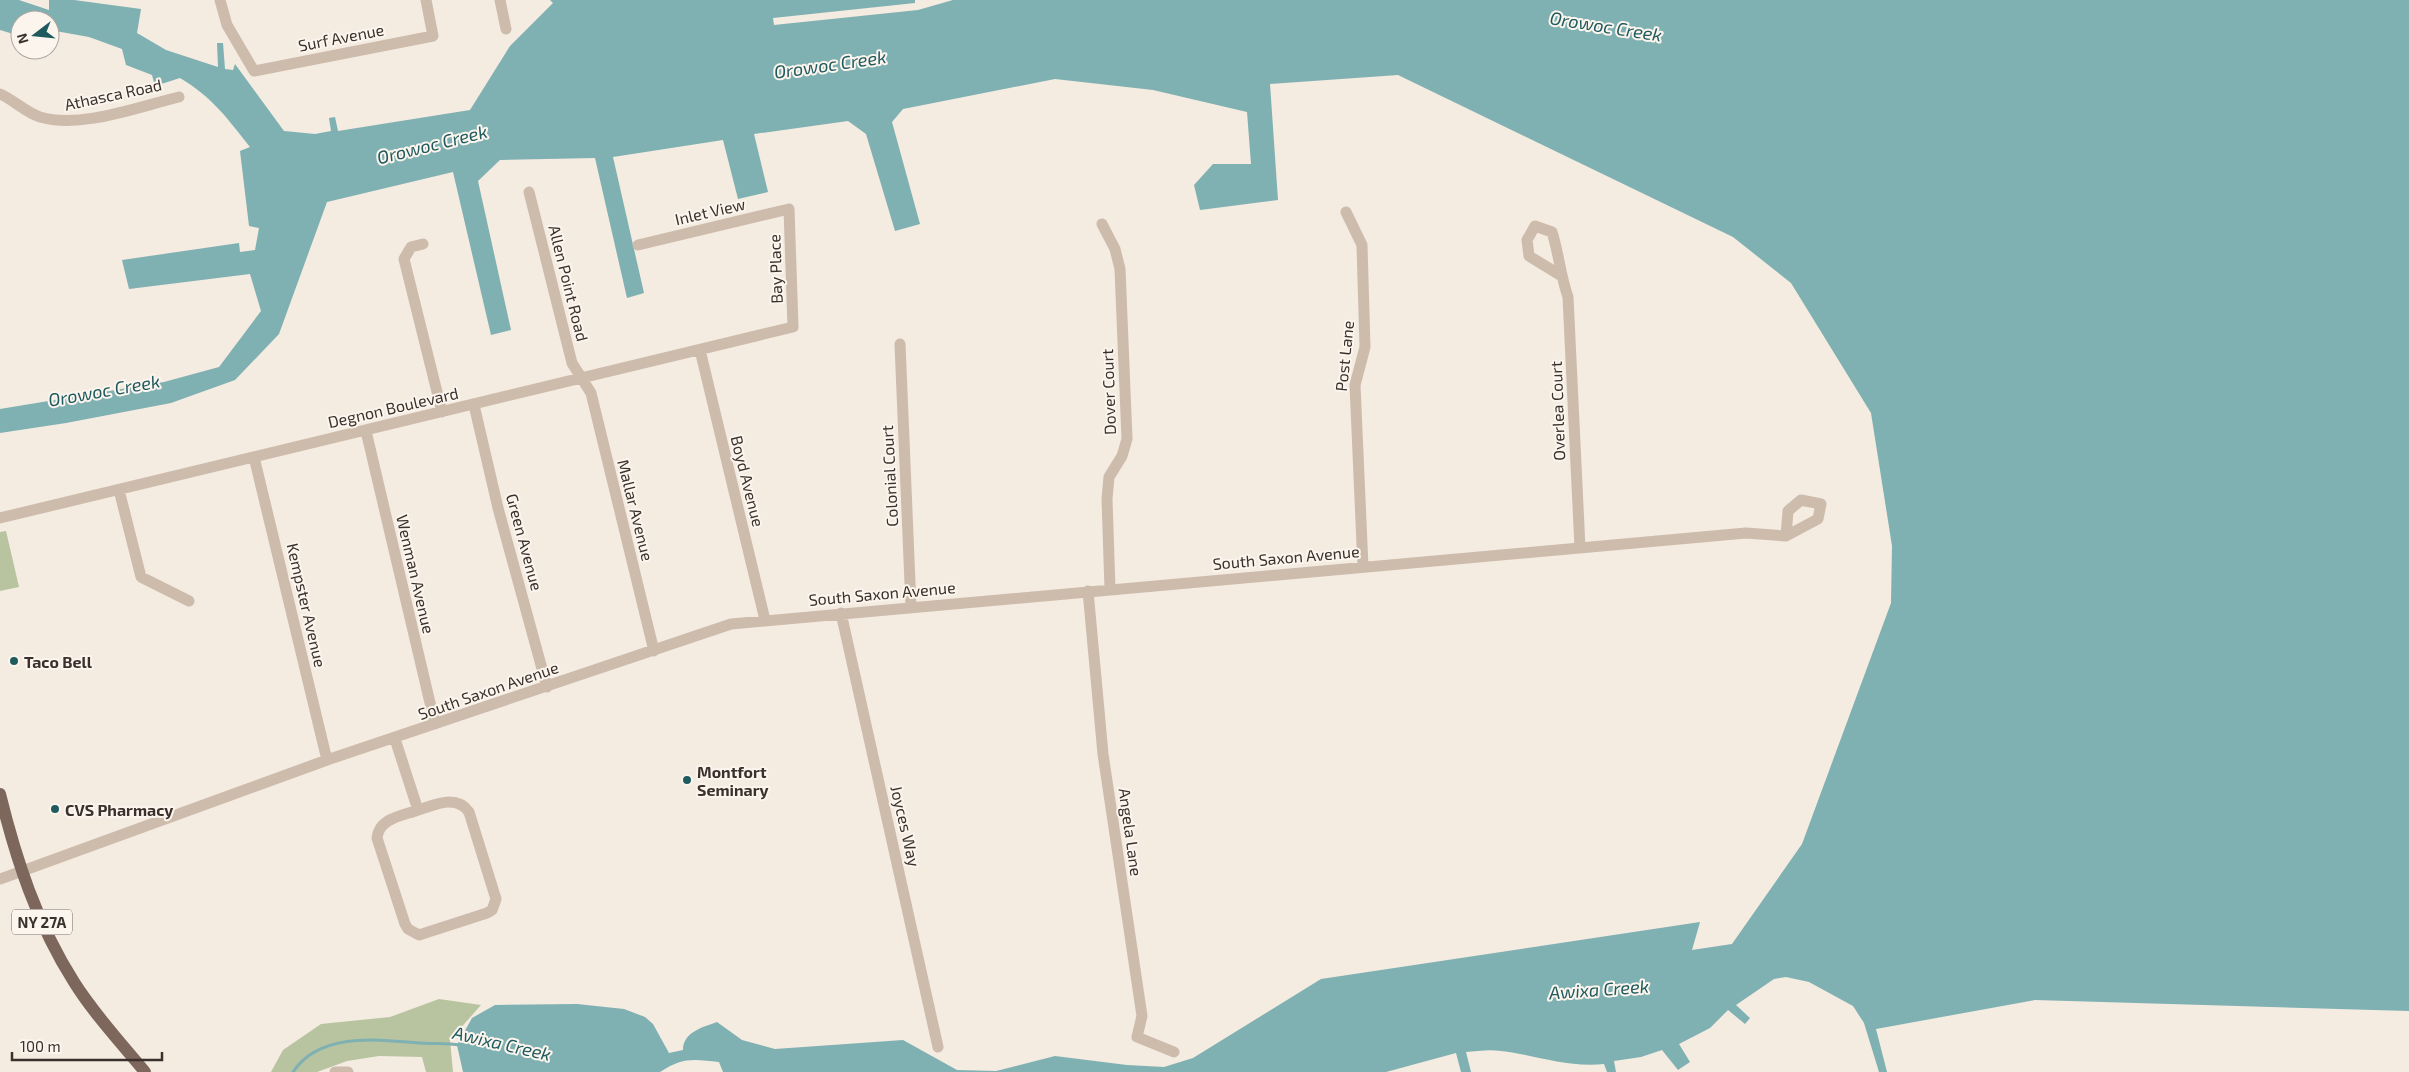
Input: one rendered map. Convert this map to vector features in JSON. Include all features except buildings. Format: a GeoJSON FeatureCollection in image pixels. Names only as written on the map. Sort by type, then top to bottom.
{"type":"FeatureCollection","features":[{"type":"Feature","properties":{"kind":"main road"},"geometry":{"type":"LineString","coordinates":[[0,794],[21,872]]}},
{"type":"Feature","properties":{"kind":"main road","name":"NY 27A"},"geometry":{"type":"LineString","coordinates":[[21,872],[47,932],[74,982],[145,1072]]}},
{"type":"Feature","properties":{"kind":"street","name":"Surf Avenue"},"geometry":{"type":"LineString","coordinates":[[220,0],[227,25],[254,71],[433,36],[426,0]]}},
{"type":"Feature","properties":{"kind":"street"},"geometry":{"type":"LineString","coordinates":[[500,0],[506,29]]}},
{"type":"Feature","properties":{"kind":"street","name":"Athasca Road"},"geometry":{"type":"LineString","coordinates":[[0,94],[37,116],[58,121],[82,120],[179,97]]}},
{"type":"Feature","properties":{"kind":"street","name":"Allen Point Road"},"geometry":{"type":"LineString","coordinates":[[529,192],[572,363],[582,378]]}},
{"type":"Feature","properties":{"kind":"street","name":"Inlet View"},"geometry":{"type":"LineString","coordinates":[[638,245],[789,209]]}},
{"type":"Feature","properties":{"kind":"street","name":"Bay Place"},"geometry":{"type":"LineString","coordinates":[[789,209],[793,328]]}},
{"type":"Feature","properties":{"kind":"street","name":"Post Lane"},"geometry":{"type":"LineString","coordinates":[[1346,212],[1362,245],[1365,346],[1355,385],[1363,567]]}},
{"type":"Feature","properties":{"kind":"street","name":"Dover Court"},"geometry":{"type":"LineString","coordinates":[[1102,224],[1115,249],[1120,269],[1127,439],[1122,456],[1109,477],[1106,499],[1110,589]]}},
{"type":"Feature","properties":{"kind":"street"},"geometry":{"type":"LineString","coordinates":[[423,244],[412,247],[404,260],[442,412]]}},
{"type":"Feature","properties":{"kind":"street","name":"Overlea Court"},"geometry":{"type":"LineString","coordinates":[[1560,275],[1568,297],[1569,307],[1580,548]]}},
{"type":"Feature","properties":{"kind":"street","name":"Degnon Boulevard"},"geometry":{"type":"LineString","coordinates":[[0,518],[793,328]]}},
{"type":"Feature","properties":{"kind":"street","name":"Colonial Court"},"geometry":{"type":"LineString","coordinates":[[900,344],[911,606]]}},
{"type":"Feature","properties":{"kind":"street","name":"Boyd Avenue"},"geometry":{"type":"LineString","coordinates":[[700,350],[765,620]]}},
{"type":"Feature","properties":{"kind":"street","name":"Mallar Avenue"},"geometry":{"type":"LineString","coordinates":[[582,378],[591,393],[654,651]]}},
{"type":"Feature","properties":{"kind":"street","name":"Green Avenue"},"geometry":{"type":"LineString","coordinates":[[474,405],[498,508],[547,687]]}},
{"type":"Feature","properties":{"kind":"street","name":"Wenman Avenue"},"geometry":{"type":"LineString","coordinates":[[366,431],[435,724]]}},
{"type":"Feature","properties":{"kind":"street","name":"Kempster Avenue"},"geometry":{"type":"LineString","coordinates":[[254,457],[327,760]]}},
{"type":"Feature","properties":{"kind":"street"},"geometry":{"type":"LineString","coordinates":[[119,490],[140,578],[189,601]]}},
{"type":"Feature","properties":{"kind":"street","name":"South Saxon Avenue"},"geometry":{"type":"LineString","coordinates":[[0,879],[327,760],[395,739],[731,624],[911,606],[1746,533],[1786,536]]}},
{"type":"Feature","properties":{"kind":"street","name":"Angela Lane"},"geometry":{"type":"LineString","coordinates":[[1088,591],[1103,754],[1142,1016],[1137,1038],[1174,1052]]}},
{"type":"Feature","properties":{"kind":"street","name":"Joyces Way"},"geometry":{"type":"LineString","coordinates":[[841,613],[938,1047]]}},
{"type":"Feature","properties":{"kind":"street"},"geometry":{"type":"LineString","coordinates":[[395,739],[418,810]]}},
{"type":"Feature","properties":{"kind":"street"},"geometry":{"type":"LineString","coordinates":[[450,802],[465,807],[496,898],[492,910],[419,934],[408,929],[377,838],[378,831],[388,821],[418,810],[450,802]]}},
{"type":"Feature","properties":{"kind":"street"},"geometry":{"type":"LineString","coordinates":[[335,1072],[348,1072]]}},
{"type":"Feature","properties":{"kind":"green space"},"geometry":{"type":"Polygon","coordinates":[[[6,531],[19,587],[0,591],[0,532],[6,531]]]}},
{"type":"Feature","properties":{"kind":"green space"},"geometry":{"type":"Polygon","coordinates":[[[439,999],[481,1005],[450,1040],[453,1072],[426,1072],[422,1057],[379,1056],[347,1061],[317,1072],[271,1072],[283,1050],[321,1024],[390,1017],[439,999]]]}},
{"type":"Feature","properties":{"kind":"water"},"geometry":{"type":"Polygon","coordinates":[[[0,0],[19,0],[49,10],[10,10],[10,33],[0,30],[0,0]]]}},
{"type":"Feature","properties":{"kind":"water","name":"Orowoc Creek"},"geometry":{"type":"Polygon","coordinates":[[[49,0],[74,0],[141,9],[137,33],[166,50],[218,67],[217,43],[223,43],[225,69],[233,70],[235,64],[284,131],[315,134],[331,131],[329,118],[335,117],[338,131],[470,110],[510,46],[553,3],[550,0],[915,0],[915,3],[773,18],[774,25],[918,10],[953,0],[2409,0],[2409,1011],[2035,1000],[1876,1029],[1887,1072],[1879,1072],[1864,1023],[1853,1006],[1809,982],[1786,977],[1774,979],[1736,1005],[1750,1018],[1745,1024],[1728,1010],[1710,1028],[1679,1044],[1690,1062],[1678,1070],[1662,1050],[1641,1057],[1614,1061],[1616,1072],[1607,1072],[1604,1064],[1565,1063],[1488,1050],[1466,1052],[1471,1072],[1461,1072],[1456,1053],[1386,1072],[723,1072],[719,1062],[688,1060],[660,1072],[463,1072],[457,1045],[472,1018],[495,1005],[577,1004],[624,1009],[645,1017],[653,1024],[669,1053],[683,1050],[686,1039],[690,1035],[700,1028],[717,1022],[742,1040],[775,1049],[903,1040],[957,1070],[996,1071],[1055,1056],[1127,1065],[1164,1067],[1193,1058],[1321,979],[1700,922],[1692,950],[1732,944],[1802,844],[1891,603],[1892,546],[1871,413],[1791,283],[1733,237],[1398,75],[1270,84],[1278,200],[1200,210],[1194,185],[1213,164],[1251,164],[1247,112],[1153,90],[1055,79],[903,109],[892,122],[920,224],[895,231],[866,134],[848,121],[754,134],[768,192],[738,199],[723,140],[613,157],[644,293],[627,298],[595,158],[500,160],[478,181],[511,330],[491,335],[453,172],[327,202],[279,334],[235,380],[171,403],[66,423],[0,433],[0,409],[164,382],[219,367],[261,311],[250,274],[129,289],[122,260],[239,243],[240,252],[255,250],[259,228],[249,226],[240,151],[250,147],[210,100],[191,85],[180,78],[155,86],[152,75],[126,65],[122,49],[89,37],[60,32],[60,10],[49,10],[49,0]]]}},
{"type":"Feature","properties":{"kind":"waterway","name":"Awixa Creek"},"geometry":{"type":"LineString","coordinates":[[293,1072],[305,1059],[319,1050],[335,1044],[352,1041],[388,1040],[460,1045]]}},
{"type":"Feature","properties":{"kind":"place","name":"Taco Bell"},"geometry":{"type":"Point","coordinates":[14,661]}},
{"type":"Feature","properties":{"kind":"place","name":"Montfort Seminary"},"geometry":{"type":"Point","coordinates":[687,780]}},
{"type":"Feature","properties":{"kind":"place","name":"CVS Pharmacy"},"geometry":{"type":"Point","coordinates":[55,809]}}]}
